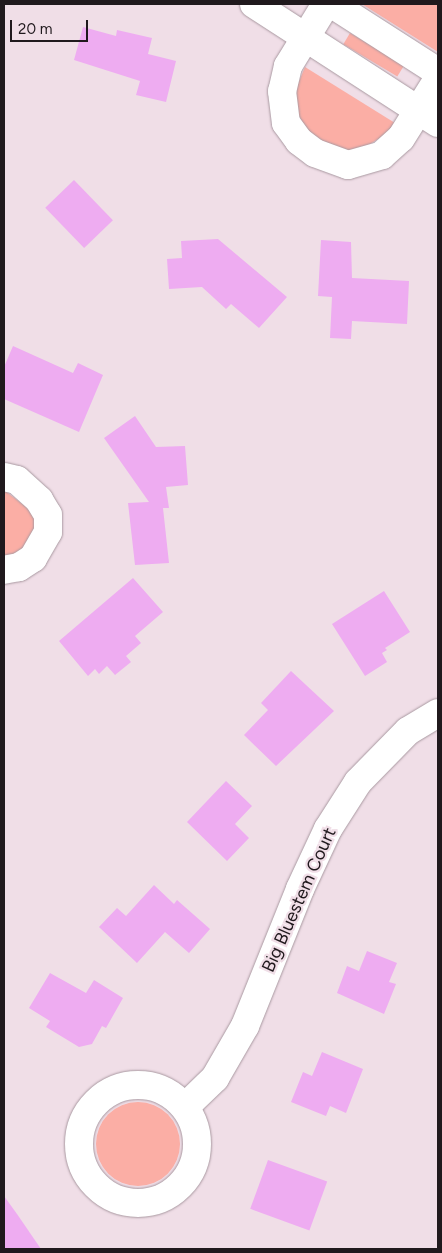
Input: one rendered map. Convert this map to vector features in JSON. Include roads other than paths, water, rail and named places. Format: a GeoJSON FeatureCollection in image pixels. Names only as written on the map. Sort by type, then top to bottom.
{"type":"FeatureCollection","features":[{"type":"Feature","properties":{"kind":"street"},"geometry":{"type":"LineString","coordinates":[[254,4],[428,116]]}},
{"type":"Feature","properties":{"kind":"street"},"geometry":{"type":"LineString","coordinates":[[326,4],[284,77],[282,108],[286,123],[299,140],[315,153],[348,165],[365,162],[393,146],[428,116],[438,79]]}},
{"type":"Feature","properties":{"kind":"street"},"geometry":{"type":"LineString","coordinates":[[332,4],[438,72]]}},
{"type":"Feature","properties":{"kind":"street"},"geometry":{"type":"LineString","coordinates":[[4,477],[17,480],[39,500],[48,516],[48,532],[33,558],[19,567],[4,570]]}},
{"type":"Feature","properties":{"kind":"street","name":"Big Bluestem Court"},"geometry":{"type":"LineString","coordinates":[[185,1107],[215,1078],[245,1026],[300,889],[328,830],[353,790],[408,731],[438,713]]}},
{"type":"Feature","properties":{"kind":"street"},"geometry":{"type":"LineString","coordinates":[[130,1084],[151,1085],[170,1094],[185,1107],[194,1124],[198,1143],[195,1161],[187,1178],[174,1192],[157,1201],[138,1204],[119,1201],[102,1192],[89,1179],[80,1160],[78,1140],[83,1120],[94,1102],[111,1090],[130,1084]]}}]}
